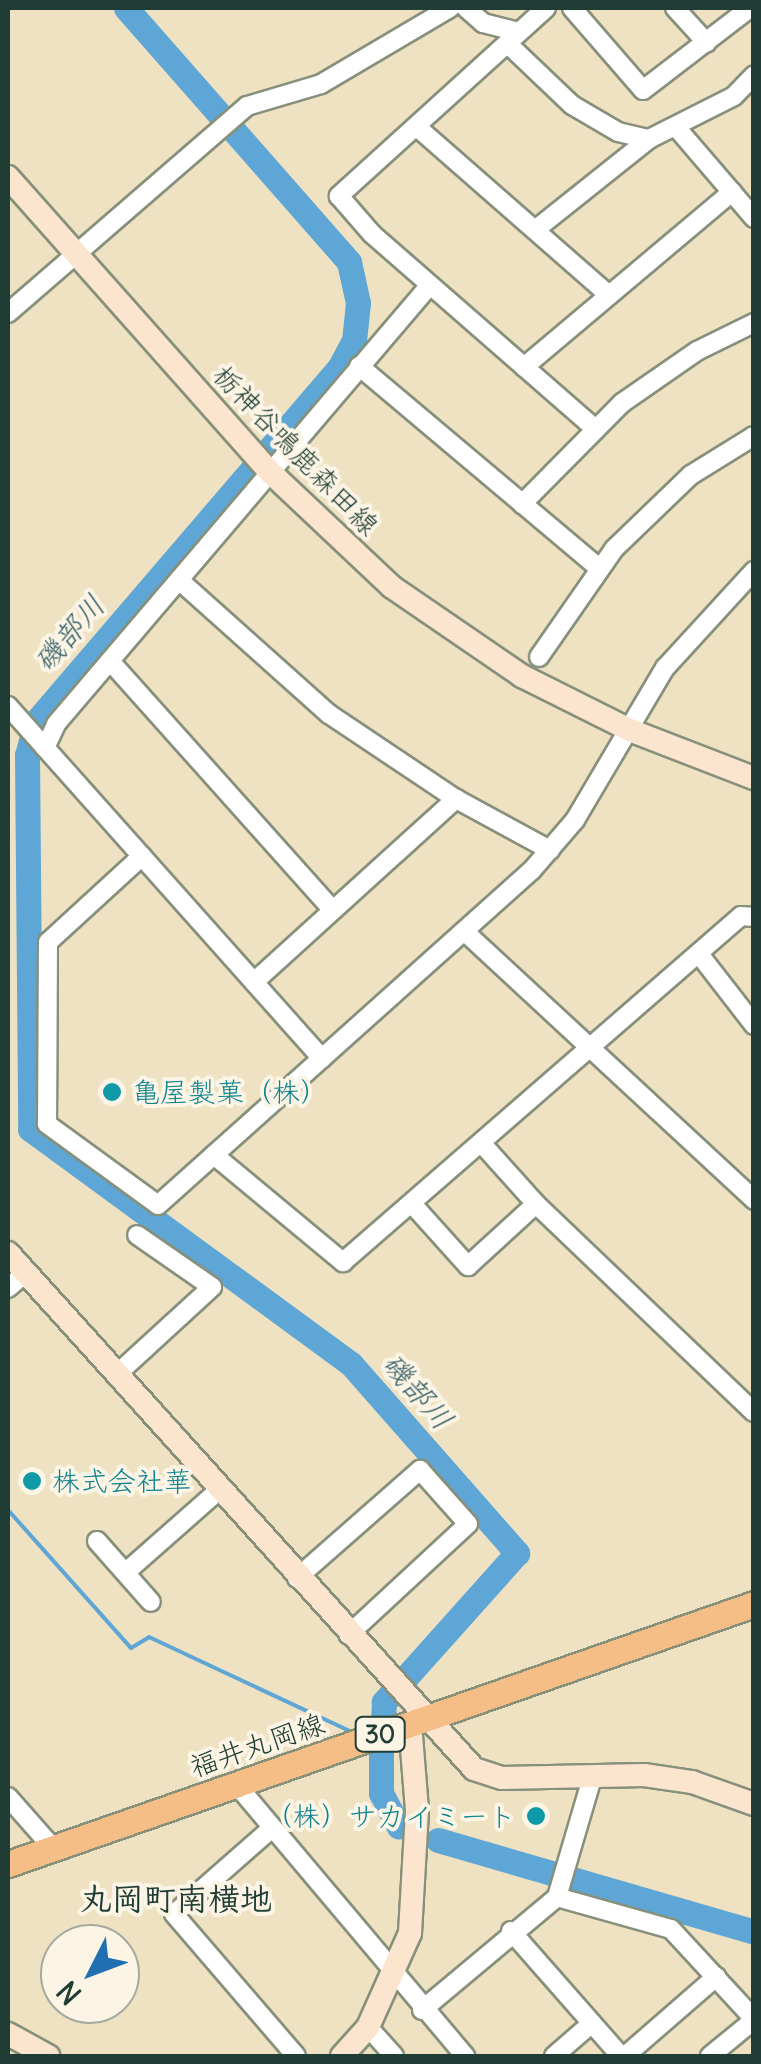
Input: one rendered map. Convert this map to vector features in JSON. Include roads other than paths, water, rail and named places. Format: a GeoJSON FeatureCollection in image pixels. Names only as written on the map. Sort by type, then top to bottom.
{"type":"FeatureCollection","features":[{"type":"Feature","properties":{"kind":"main road","name":"栃神谷鳴鹿森田線"},"geometry":{"type":"LineString","coordinates":[[8,177],[321,526],[459,638],[632,731],[754,778]]}},
{"type":"Feature","properties":{"kind":"main road"},"geometry":{"type":"LineString","coordinates":[[8,1254],[16,1280],[116,1374],[348,1635],[417,1721],[484,1774],[692,1782],[754,1804]]}},
{"type":"Feature","properties":{"kind":"main road","name":"福井丸岡線"},"geometry":{"type":"LineString","coordinates":[[8,1864],[754,1604]]}},
{"type":"Feature","properties":{"kind":"main road"},"geometry":{"type":"LineString","coordinates":[[342,2056],[368,2027],[410,1933],[415,1875],[417,1721]]}},
{"type":"Feature","properties":{"kind":"main road"},"geometry":{"type":"LineString","coordinates":[[8,2034],[48,2056]]}},
{"type":"Feature","properties":{"kind":"street"},"geometry":{"type":"LineString","coordinates":[[8,312],[248,106],[321,84],[450,8]]}},
{"type":"Feature","properties":{"kind":"street"},"geometry":{"type":"LineString","coordinates":[[466,8],[482,23],[514,38],[572,105],[618,132],[649,140]]}},
{"type":"Feature","properties":{"kind":"street"},"geometry":{"type":"LineString","coordinates":[[546,8],[339,196],[429,286],[594,428]]}},
{"type":"Feature","properties":{"kind":"street"},"geometry":{"type":"LineString","coordinates":[[572,8],[643,90],[750,8]]}},
{"type":"Feature","properties":{"kind":"street"},"geometry":{"type":"LineString","coordinates":[[676,8],[707,44]]}},
{"type":"Feature","properties":{"kind":"street"},"geometry":{"type":"LineString","coordinates":[[535,230],[649,140],[734,96],[754,75]]}},
{"type":"Feature","properties":{"kind":"street"},"geometry":{"type":"LineString","coordinates":[[417,127],[610,295]]}},
{"type":"Feature","properties":{"kind":"street"},"geometry":{"type":"LineString","coordinates":[[676,127],[754,218]]}},
{"type":"Feature","properties":{"kind":"street"},"geometry":{"type":"LineString","coordinates":[[524,367],[732,192]]}},
{"type":"Feature","properties":{"kind":"street"},"geometry":{"type":"LineString","coordinates":[[45,748],[56,724],[429,286]]}},
{"type":"Feature","properties":{"kind":"street"},"geometry":{"type":"LineString","coordinates":[[522,504],[594,428],[673,367],[754,323]]}},
{"type":"Feature","properties":{"kind":"street"},"geometry":{"type":"LineString","coordinates":[[360,366],[599,568]]}},
{"type":"Feature","properties":{"kind":"street"},"geometry":{"type":"LineString","coordinates":[[539,656],[599,568],[692,474],[754,436]]}},
{"type":"Feature","properties":{"kind":"street"},"geometry":{"type":"LineString","coordinates":[[142,856],[48,942],[47,1124],[158,1205],[550,850],[632,731],[665,668],[754,572]]}},
{"type":"Feature","properties":{"kind":"street"},"geometry":{"type":"LineString","coordinates":[[179,580],[329,714],[456,799],[550,850]]}},
{"type":"Feature","properties":{"kind":"street"},"geometry":{"type":"LineString","coordinates":[[110,661],[333,910]]}},
{"type":"Feature","properties":{"kind":"street"},"geometry":{"type":"LineString","coordinates":[[8,706],[322,1058]]}},
{"type":"Feature","properties":{"kind":"street"},"geometry":{"type":"LineString","coordinates":[[254,982],[456,799]]}},
{"type":"Feature","properties":{"kind":"street"},"geometry":{"type":"LineString","coordinates":[[214,1155],[343,1262],[484,1146],[741,916],[754,917]]}},
{"type":"Feature","properties":{"kind":"street"},"geometry":{"type":"LineString","coordinates":[[464,931],[754,1200]]}},
{"type":"Feature","properties":{"kind":"street"},"geometry":{"type":"LineString","coordinates":[[698,954],[754,1025]]}},
{"type":"Feature","properties":{"kind":"street"},"geometry":{"type":"LineString","coordinates":[[484,1146],[536,1204],[754,1412]]}},
{"type":"Feature","properties":{"kind":"street"},"geometry":{"type":"LineString","coordinates":[[414,1206],[468,1266],[536,1204]]}},
{"type":"Feature","properties":{"kind":"street"},"geometry":{"type":"LineString","coordinates":[[116,1374],[212,1287],[137,1235]]}},
{"type":"Feature","properties":{"kind":"street"},"geometry":{"type":"LineString","coordinates":[[298,1578],[420,1470],[468,1524],[348,1635]]}},
{"type":"Feature","properties":{"kind":"street"},"geometry":{"type":"LineString","coordinates":[[126,1572],[219,1490]]}},
{"type":"Feature","properties":{"kind":"street"},"geometry":{"type":"LineString","coordinates":[[97,1540],[151,1602]]}},
{"type":"Feature","properties":{"kind":"street"},"geometry":{"type":"LineString","coordinates":[[422,2010],[560,1885],[592,1778]]}},
{"type":"Feature","properties":{"kind":"street"},"geometry":{"type":"LineString","coordinates":[[236,1784],[391,1974],[465,2056]]}},
{"type":"Feature","properties":{"kind":"street"},"geometry":{"type":"LineString","coordinates":[[8,1797],[53,1848]]}},
{"type":"Feature","properties":{"kind":"street"},"geometry":{"type":"LineString","coordinates":[[272,1828],[174,1914],[296,2056]]}},
{"type":"Feature","properties":{"kind":"street"},"geometry":{"type":"LineString","coordinates":[[560,1885],[671,1930],[754,2020],[710,2056]]}},
{"type":"Feature","properties":{"kind":"street"},"geometry":{"type":"LineString","coordinates":[[511,1931],[623,2056],[716,1977]]}},
{"type":"Feature","properties":{"kind":"street"},"geometry":{"type":"LineString","coordinates":[[554,2056],[592,2023]]}},
{"type":"Feature","properties":{"kind":"street"},"geometry":{"type":"LineString","coordinates":[[368,2027],[394,2056]]}},
{"type":"Feature","properties":{"kind":"waterway","name":"磯部川"},"geometry":{"type":"LineString","coordinates":[[126,8],[349,262],[358,303],[354,340],[339,368],[36,722],[27,755],[30,1129],[351,1364],[517,1553],[384,1702],[383,1722]]}},
{"type":"Feature","properties":{"kind":"waterway"},"geometry":{"type":"LineString","coordinates":[[8,1510],[131,1648],[149,1637],[352,1732]]}},
{"type":"Feature","properties":{"kind":"waterway","name":"磯部川"},"geometry":{"type":"LineString","coordinates":[[381,1747],[381,1793],[399,1827]]}},
{"type":"Feature","properties":{"kind":"waterway","name":"磯部川"},"geometry":{"type":"LineString","coordinates":[[438,1840],[754,1932]]}},
{"type":"Feature","properties":{"kind":"place","name":"亀屋製菓（株）"},"geometry":{"type":"Point","coordinates":[112,1092]}},
{"type":"Feature","properties":{"kind":"place","name":"株式会社華"},"geometry":{"type":"Point","coordinates":[32,1481]}},
{"type":"Feature","properties":{"kind":"place","name":"（株）サカイミート"},"geometry":{"type":"Point","coordinates":[536,1816]}},
{"type":"Feature","properties":{"kind":"district","name":"丸岡町南横地"},"geometry":{"type":"Point","coordinates":[176,1899]}}]}
